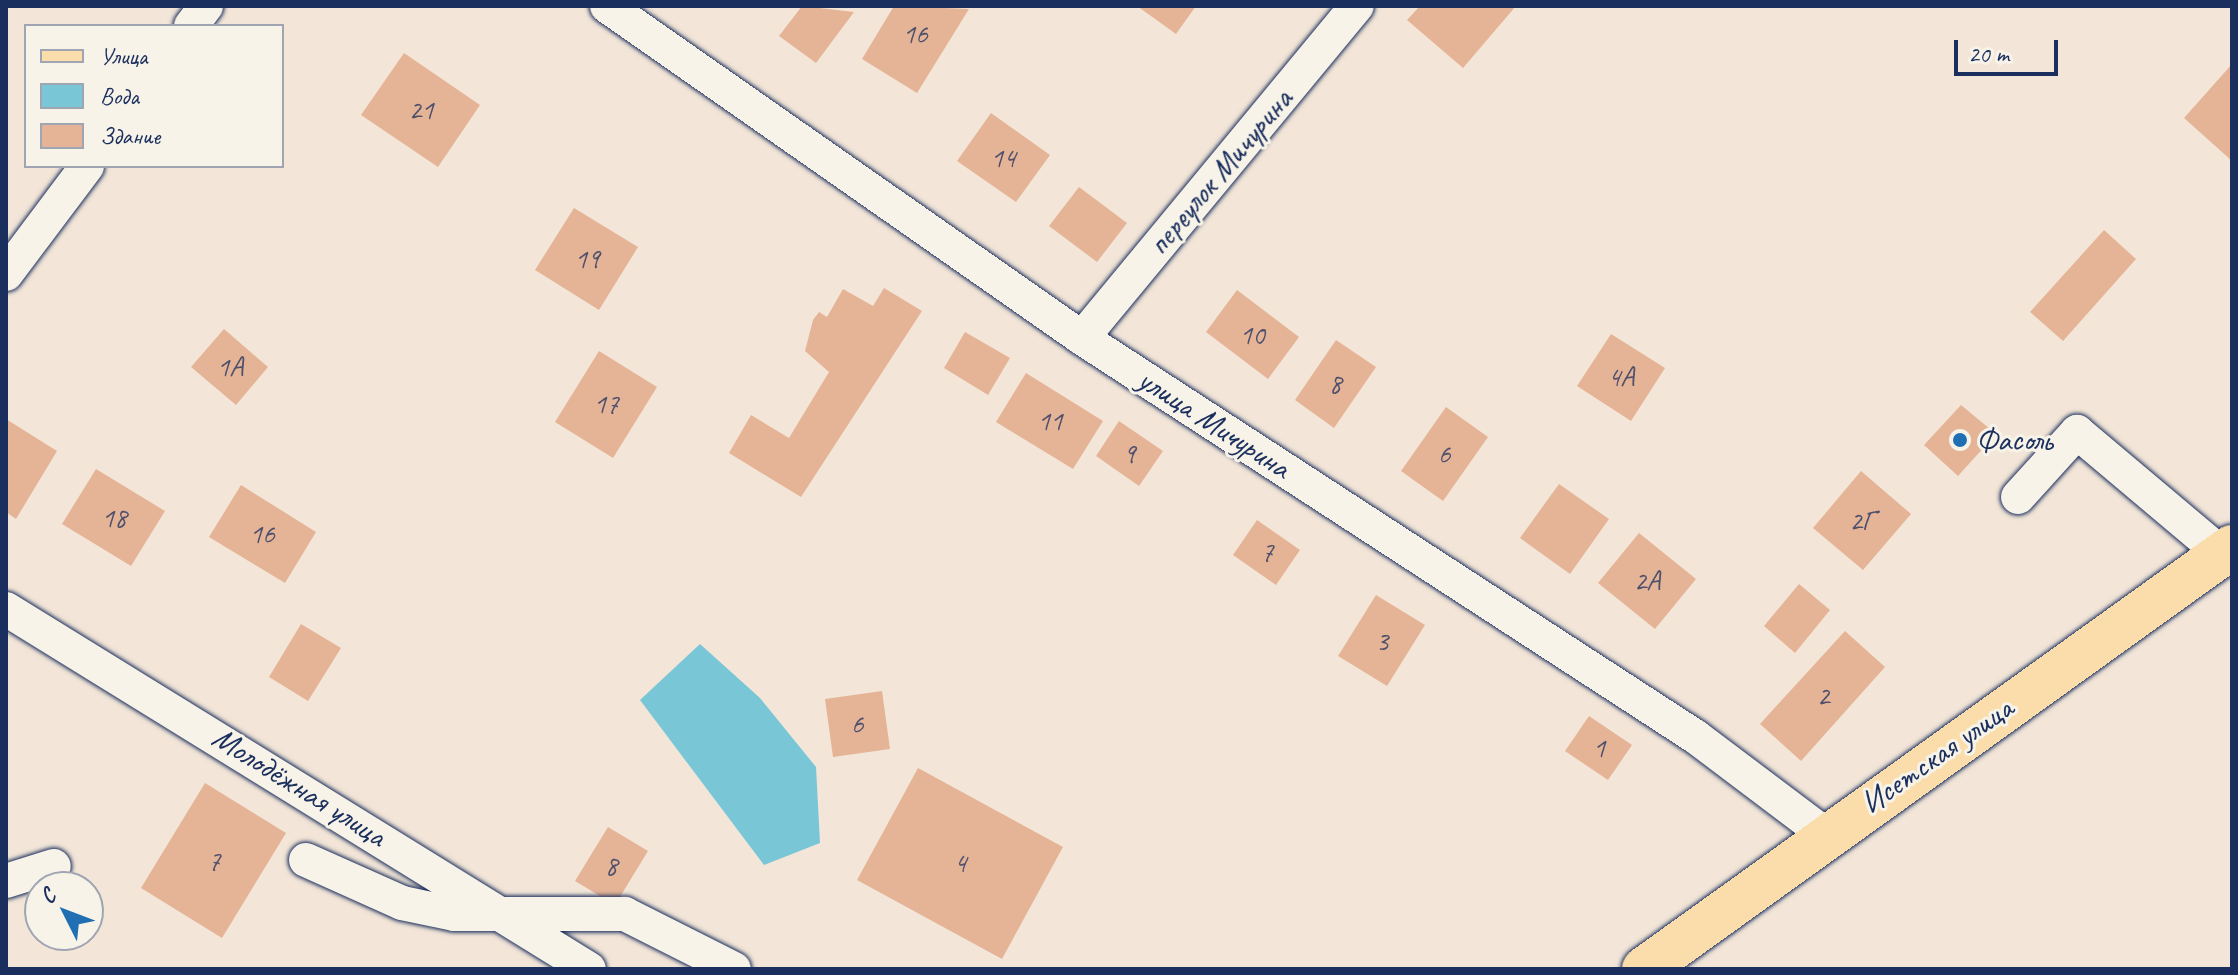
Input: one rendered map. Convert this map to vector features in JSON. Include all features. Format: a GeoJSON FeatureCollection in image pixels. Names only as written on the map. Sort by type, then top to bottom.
{"type":"FeatureCollection","features":[{"type":"Feature","properties":{"kind":"main road","name":"Исетская улица"},"geometry":{"type":"LineString","coordinates":[[1644,969],[1826,835],[2227,550]]}},
{"type":"Feature","properties":{"kind":"street"},"geometry":{"type":"LineString","coordinates":[[192,24],[206,6]]}},
{"type":"Feature","properties":{"kind":"street","name":"улица Мичурина"},"geometry":{"type":"LineString","coordinates":[[607,6],[1082,338],[1696,737],[1826,835]]}},
{"type":"Feature","properties":{"kind":"street","name":"переулок Мичурина"},"geometry":{"type":"LineString","coordinates":[[1082,338],[1357,6]]}},
{"type":"Feature","properties":{"kind":"street"},"geometry":{"type":"LineString","coordinates":[[6,274],[86,168]]}},
{"type":"Feature","properties":{"kind":"street"},"geometry":{"type":"LineString","coordinates":[[2018,497],[2077,432],[2227,550]]}},
{"type":"Feature","properties":{"kind":"street","name":"Молодёжная улица"},"geometry":{"type":"LineString","coordinates":[[6,609],[589,969]]}},
{"type":"Feature","properties":{"kind":"street"},"geometry":{"type":"LineString","coordinates":[[306,860],[402,903],[506,916],[625,914],[734,969]]}},
{"type":"Feature","properties":{"kind":"street"},"geometry":{"type":"LineString","coordinates":[[6,881],[54,866]]}},
{"type":"Feature","properties":{"kind":"water"},"geometry":{"type":"Polygon","coordinates":[[[700,644],[760,698],[816,767],[820,843],[764,865],[640,700],[700,644]]]}},
{"type":"Feature","properties":{"kind":"building"},"geometry":{"type":"Polygon","coordinates":[[[802,6],[854,12],[816,63],[779,36],[802,6]]]}},
{"type":"Feature","properties":{"kind":"building"},"geometry":{"type":"Polygon","coordinates":[[[894,6],[969,9],[917,93],[862,59],[894,6]]]}},
{"type":"Feature","properties":{"kind":"building"},"geometry":{"type":"Polygon","coordinates":[[[1137,6],[1196,6],[1176,34],[1137,6]]]}},
{"type":"Feature","properties":{"kind":"building"},"geometry":{"type":"Polygon","coordinates":[[[1420,6],[1516,6],[1463,68],[1407,20],[1420,6]]]}},
{"type":"Feature","properties":{"kind":"building"},"geometry":{"type":"Polygon","coordinates":[[[404,53],[480,105],[438,167],[361,115],[404,53]]]}},
{"type":"Feature","properties":{"kind":"building"},"geometry":{"type":"Polygon","coordinates":[[[2232,64],[2232,161],[2184,118],[2232,64]]]}},
{"type":"Feature","properties":{"kind":"building"},"geometry":{"type":"Polygon","coordinates":[[[991,113],[1050,155],[1016,202],[957,161],[991,113]]]}},
{"type":"Feature","properties":{"kind":"building"},"geometry":{"type":"Polygon","coordinates":[[[1079,187],[1127,223],[1097,262],[1049,226],[1079,187]]]}},
{"type":"Feature","properties":{"kind":"building"},"geometry":{"type":"Polygon","coordinates":[[[574,208],[638,247],[599,310],[535,270],[574,208]]]}},
{"type":"Feature","properties":{"kind":"building"},"geometry":{"type":"Polygon","coordinates":[[[2104,230],[2136,259],[2063,341],[2030,312],[2104,230]]]}},
{"type":"Feature","properties":{"kind":"building"},"geometry":{"type":"Polygon","coordinates":[[[884,288],[922,311],[801,497],[729,453],[751,415],[789,438],[829,372],[805,351],[813,320],[819,312],[827,317],[843,289],[873,306],[884,288]]]}},
{"type":"Feature","properties":{"kind":"building"},"geometry":{"type":"Polygon","coordinates":[[[1237,290],[1299,337],[1268,379],[1206,332],[1237,290]]]}},
{"type":"Feature","properties":{"kind":"building"},"geometry":{"type":"Polygon","coordinates":[[[224,329],[268,367],[236,405],[191,367],[224,329]]]}},
{"type":"Feature","properties":{"kind":"building"},"geometry":{"type":"Polygon","coordinates":[[[965,332],[1010,358],[988,395],[944,368],[965,332]]]}},
{"type":"Feature","properties":{"kind":"building"},"geometry":{"type":"Polygon","coordinates":[[[1611,334],[1665,368],[1631,421],[1577,386],[1611,334]]]}},
{"type":"Feature","properties":{"kind":"building"},"geometry":{"type":"Polygon","coordinates":[[[1336,340],[1376,367],[1334,428],[1295,400],[1336,340]]]}},
{"type":"Feature","properties":{"kind":"building"},"geometry":{"type":"Polygon","coordinates":[[[599,351],[657,387],[613,458],[555,422],[599,351]]]}},
{"type":"Feature","properties":{"kind":"building"},"geometry":{"type":"Polygon","coordinates":[[[1026,373],[1103,421],[1073,469],[996,422],[1026,373]]]}},
{"type":"Feature","properties":{"kind":"building","name":"Фасоль"},"geometry":{"type":"Polygon","coordinates":[[[1961,405],[1996,434],[1958,476],[1924,445],[1961,405]]]}},
{"type":"Feature","properties":{"kind":"building"},"geometry":{"type":"Polygon","coordinates":[[[1446,407],[1488,437],[1443,501],[1401,471],[1446,407]]]}},
{"type":"Feature","properties":{"kind":"building"},"geometry":{"type":"Polygon","coordinates":[[[6,419],[57,451],[16,519],[6,512],[6,419]]]}},
{"type":"Feature","properties":{"kind":"building"},"geometry":{"type":"Polygon","coordinates":[[[1119,421],[1163,451],[1139,486],[1096,456],[1119,421]]]}},
{"type":"Feature","properties":{"kind":"building"},"geometry":{"type":"Polygon","coordinates":[[[96,469],[165,511],[131,566],[62,524],[96,469]]]}},
{"type":"Feature","properties":{"kind":"building"},"geometry":{"type":"Polygon","coordinates":[[[1861,471],[1911,514],[1863,570],[1813,528],[1861,471]]]}},
{"type":"Feature","properties":{"kind":"building"},"geometry":{"type":"Polygon","coordinates":[[[1559,484],[1609,519],[1570,574],[1520,538],[1559,484]]]}},
{"type":"Feature","properties":{"kind":"building"},"geometry":{"type":"Polygon","coordinates":[[[241,485],[316,532],[285,583],[209,537],[241,485]]]}},
{"type":"Feature","properties":{"kind":"building"},"geometry":{"type":"Polygon","coordinates":[[[1257,520],[1300,550],[1276,585],[1233,555],[1257,520]]]}},
{"type":"Feature","properties":{"kind":"building"},"geometry":{"type":"Polygon","coordinates":[[[1639,533],[1696,579],[1655,629],[1598,583],[1639,533]]]}},
{"type":"Feature","properties":{"kind":"building"},"geometry":{"type":"Polygon","coordinates":[[[1799,584],[1830,610],[1795,653],[1764,626],[1799,584]]]}},
{"type":"Feature","properties":{"kind":"building"},"geometry":{"type":"Polygon","coordinates":[[[1376,595],[1425,625],[1387,686],[1338,656],[1376,595]]]}},
{"type":"Feature","properties":{"kind":"building"},"geometry":{"type":"Polygon","coordinates":[[[301,624],[341,648],[308,701],[269,677],[301,624]]]}},
{"type":"Feature","properties":{"kind":"building"},"geometry":{"type":"Polygon","coordinates":[[[1845,631],[1885,667],[1801,761],[1760,724],[1845,631]]]}},
{"type":"Feature","properties":{"kind":"building"},"geometry":{"type":"Polygon","coordinates":[[[882,691],[890,749],[833,757],[825,699],[882,691]]]}},
{"type":"Feature","properties":{"kind":"building"},"geometry":{"type":"Polygon","coordinates":[[[1589,716],[1632,745],[1608,780],[1565,751],[1589,716]]]}},
{"type":"Feature","properties":{"kind":"building"},"geometry":{"type":"Polygon","coordinates":[[[918,768],[1063,847],[1002,959],[857,880],[918,768]]]}},
{"type":"Feature","properties":{"kind":"building"},"geometry":{"type":"Polygon","coordinates":[[[205,783],[286,833],[222,938],[141,888],[205,783]]]}},
{"type":"Feature","properties":{"kind":"building"},"geometry":{"type":"Polygon","coordinates":[[[608,827],[648,851],[615,905],[575,881],[608,827]]]}},
{"type":"Feature","properties":{"kind":"place","name":"Фасоль"},"geometry":{"type":"Point","coordinates":[1960,440]}}]}
